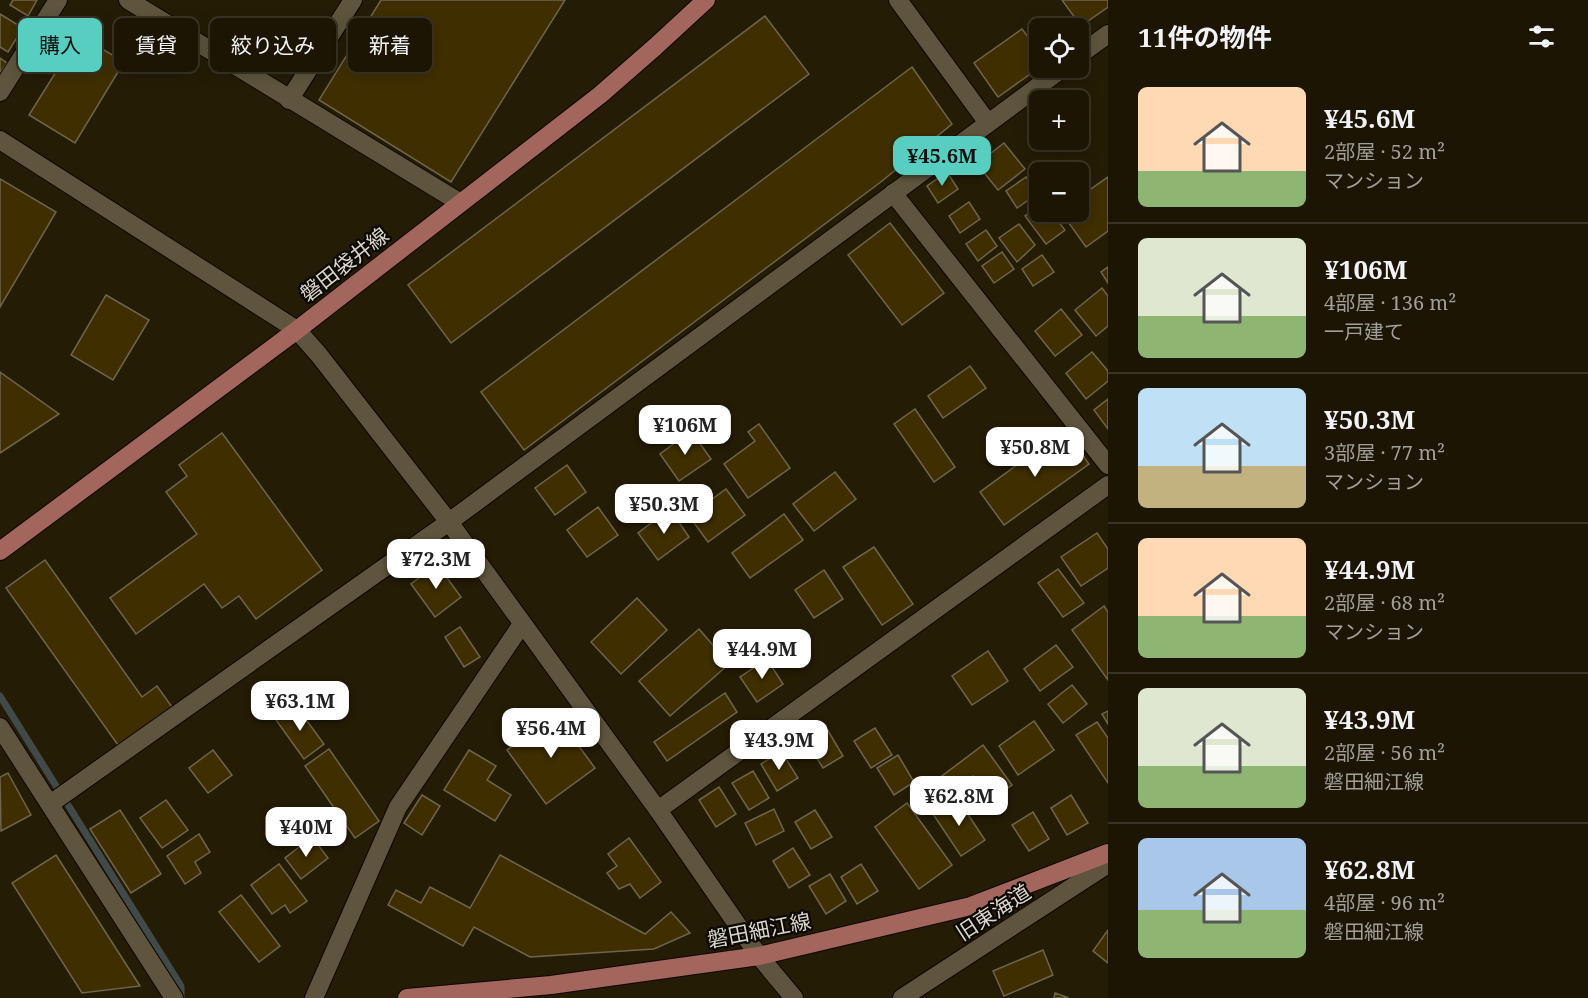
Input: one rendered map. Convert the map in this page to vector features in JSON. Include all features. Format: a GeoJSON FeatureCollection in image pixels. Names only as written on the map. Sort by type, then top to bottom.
{"type":"FeatureCollection","features":[{"type":"Feature","properties":{"kind":"main road","name":"磐田袋井線"},"geometry":{"type":"LineString","coordinates":[[0,551],[297,330],[600,94],[656,47],[706,0]]}},
{"type":"Feature","properties":{"kind":"main road","name":"磐田細江線"},"geometry":{"type":"LineString","coordinates":[[407,998],[551,985],[759,956],[971,906],[1108,854]]}},
{"type":"Feature","properties":{"kind":"street"},"geometry":{"type":"LineString","coordinates":[[0,92],[58,0]]}},
{"type":"Feature","properties":{"kind":"street"},"geometry":{"type":"LineString","coordinates":[[128,0],[459,202]]}},
{"type":"Feature","properties":{"kind":"street"},"geometry":{"type":"LineString","coordinates":[[289,100],[353,0]]}},
{"type":"Feature","properties":{"kind":"street"},"geometry":{"type":"LineString","coordinates":[[898,0],[988,123]]}},
{"type":"Feature","properties":{"kind":"street"},"geometry":{"type":"LineString","coordinates":[[1089,48],[1108,34]]}},
{"type":"Feature","properties":{"kind":"street"},"geometry":{"type":"LineString","coordinates":[[50,804],[449,522],[1049,78]]}},
{"type":"Feature","properties":{"kind":"street"},"geometry":{"type":"LineString","coordinates":[[0,140],[297,330],[320,355],[449,522],[658,810],[759,956],[794,998]]}},
{"type":"Feature","properties":{"kind":"street"},"geometry":{"type":"LineString","coordinates":[[893,193],[1108,465]]}},
{"type":"Feature","properties":{"kind":"street"},"geometry":{"type":"LineString","coordinates":[[658,810],[1108,485]]}},
{"type":"Feature","properties":{"kind":"street"},"geometry":{"type":"LineString","coordinates":[[314,998],[398,807],[522,624]]}},
{"type":"Feature","properties":{"kind":"street"},"geometry":{"type":"LineString","coordinates":[[0,727],[174,998]]}},
{"type":"Feature","properties":{"kind":"street","name":"旧東海道"},"geometry":{"type":"LineString","coordinates":[[902,998],[1108,864]]}},
{"type":"Feature","properties":{"kind":"building"},"geometry":{"type":"Polygon","coordinates":[[[13,0],[37,0],[28,16],[10,5],[13,0]]]}},
{"type":"Feature","properties":{"kind":"building"},"geometry":{"type":"Polygon","coordinates":[[[381,0],[565,0],[451,182],[319,100],[348,53],[348,72],[432,72],[432,18],[370,18],[381,0]]]}},
{"type":"Feature","properties":{"kind":"building"},"geometry":{"type":"Polygon","coordinates":[[[1062,0],[1108,0],[1108,7],[1089,20],[1089,18],[1075,18],[1062,0]]]}},
{"type":"Feature","properties":{"kind":"building"},"geometry":{"type":"Polygon","coordinates":[[[0,14],[18,25],[18,36],[8,52],[0,47],[0,14]]]}},
{"type":"Feature","properties":{"kind":"building"},"geometry":{"type":"Polygon","coordinates":[[[765,16],[809,74],[451,343],[408,285],[765,16]]]}},
{"type":"Feature","properties":{"kind":"building"},"geometry":{"type":"Polygon","coordinates":[[[1022,29],[1029,38],[1029,75],[998,97],[974,63],[1022,29]]]}},
{"type":"Feature","properties":{"kind":"building"},"geometry":{"type":"Polygon","coordinates":[[[102,49],[114,56],[114,72],[118,72],[75,143],[29,115],[56,72],[102,72],[102,49]]]}},
{"type":"Feature","properties":{"kind":"building"},"geometry":{"type":"Polygon","coordinates":[[[0,58],[7,63],[0,73],[0,58]]]}},
{"type":"Feature","properties":{"kind":"building"},"geometry":{"type":"Polygon","coordinates":[[[912,67],[952,124],[882,181],[524,450],[481,392],[912,67]]]}},
{"type":"Feature","properties":{"kind":"building"},"geometry":{"type":"Polygon","coordinates":[[[1004,143],[1025,169],[998,190],[977,164],[1004,143]]]}},
{"type":"Feature","properties":{"kind":"building"},"geometry":{"type":"Polygon","coordinates":[[[947,172],[958,189],[938,203],[927,186],[947,172]]]}},
{"type":"Feature","properties":{"kind":"building"},"geometry":{"type":"Polygon","coordinates":[[[1026,177],[1029,182],[1029,200],[1017,208],[1006,191],[1026,177]]]}},
{"type":"Feature","properties":{"kind":"building"},"geometry":{"type":"Polygon","coordinates":[[[1108,177],[1108,231],[1086,247],[1068,222],[1089,222],[1089,190],[1108,177]]]}},
{"type":"Feature","properties":{"kind":"building"},"geometry":{"type":"Polygon","coordinates":[[[0,179],[56,212],[0,307],[0,179]]]}},
{"type":"Feature","properties":{"kind":"building"},"geometry":{"type":"Polygon","coordinates":[[[969,202],[980,219],[960,233],[949,216],[969,202]]]}},
{"type":"Feature","properties":{"kind":"building"},"geometry":{"type":"Polygon","coordinates":[[[1030,222],[1059,222],[1065,230],[1046,244],[1030,222]]]}},
{"type":"Feature","properties":{"kind":"building"},"geometry":{"type":"Polygon","coordinates":[[[890,223],[944,293],[902,325],[848,255],[890,223]]]}},
{"type":"Feature","properties":{"kind":"building"},"geometry":{"type":"Polygon","coordinates":[[[1019,224],[1035,245],[1017,262],[999,238],[1019,224]]]}},
{"type":"Feature","properties":{"kind":"building"},"geometry":{"type":"Polygon","coordinates":[[[986,230],[997,246],[978,261],[966,244],[986,230]]]}},
{"type":"Feature","properties":{"kind":"building"},"geometry":{"type":"Polygon","coordinates":[[[1002,252],[1014,269],[994,283],[982,266],[1002,252]]]}},
{"type":"Feature","properties":{"kind":"building"},"geometry":{"type":"Polygon","coordinates":[[[1042,255],[1054,272],[1033,286],[1022,269],[1042,255]]]}},
{"type":"Feature","properties":{"kind":"building"},"geometry":{"type":"Polygon","coordinates":[[[1108,267],[1108,283],[1101,272],[1108,267]]]}},
{"type":"Feature","properties":{"kind":"building"},"geometry":{"type":"Polygon","coordinates":[[[1102,288],[1108,296],[1108,326],[1096,336],[1075,310],[1102,288]]]}},
{"type":"Feature","properties":{"kind":"building"},"geometry":{"type":"Polygon","coordinates":[[[106,295],[149,320],[113,380],[71,355],[106,295]]]}},
{"type":"Feature","properties":{"kind":"building"},"geometry":{"type":"Polygon","coordinates":[[[1061,309],[1082,335],[1055,356],[1035,331],[1061,309]]]}},
{"type":"Feature","properties":{"kind":"building"},"geometry":{"type":"Polygon","coordinates":[[[1092,352],[1108,371],[1108,381],[1086,399],[1066,373],[1092,352]]]}},
{"type":"Feature","properties":{"kind":"building"},"geometry":{"type":"Polygon","coordinates":[[[970,366],[986,388],[943,418],[928,396],[970,366]]]}},
{"type":"Feature","properties":{"kind":"building"},"geometry":{"type":"Polygon","coordinates":[[[0,372],[59,414],[0,453],[0,372]]]}},
{"type":"Feature","properties":{"kind":"building"},"geometry":{"type":"Polygon","coordinates":[[[1108,399],[1108,429],[1094,410],[1108,399]]]}},
{"type":"Feature","properties":{"kind":"building"},"geometry":{"type":"Polygon","coordinates":[[[915,409],[955,467],[934,482],[894,424],[915,409]]]}},
{"type":"Feature","properties":{"kind":"building"},"geometry":{"type":"Polygon","coordinates":[[[759,424],[790,468],[748,498],[724,464],[755,441],[748,432],[759,424]]]}},
{"type":"Feature","properties":{"kind":"building"},"geometry":{"type":"Polygon","coordinates":[[[1065,430],[1089,464],[1004,525],[980,492],[1065,430]]]}},
{"type":"Feature","properties":{"kind":"building"},"geometry":{"type":"Polygon","coordinates":[[[691,431],[711,459],[679,481],[660,454],[691,431]]]}},
{"type":"Feature","properties":{"kind":"building"},"geometry":{"type":"Polygon","coordinates":[[[222,433],[322,570],[256,619],[239,596],[222,608],[204,584],[136,634],[110,598],[197,534],[166,492],[187,476],[179,465],[222,433]]]}},
{"type":"Feature","properties":{"kind":"building"},"geometry":{"type":"Polygon","coordinates":[[[567,465],[586,492],[555,515],[535,488],[567,465]]]}},
{"type":"Feature","properties":{"kind":"building"},"geometry":{"type":"Polygon","coordinates":[[[835,472],[856,499],[814,531],[793,504],[835,472]]]}},
{"type":"Feature","properties":{"kind":"building"},"geometry":{"type":"Polygon","coordinates":[[[726,489],[745,515],[708,542],[689,516],[726,489]]]}},
{"type":"Feature","properties":{"kind":"building"},"geometry":{"type":"Polygon","coordinates":[[[598,507],[618,535],[587,557],[567,530],[598,507]]]}},
{"type":"Feature","properties":{"kind":"building"},"geometry":{"type":"Polygon","coordinates":[[[670,509],[689,537],[658,560],[638,533],[670,509]]]}},
{"type":"Feature","properties":{"kind":"building"},"geometry":{"type":"Polygon","coordinates":[[[784,514],[803,540],[750,578],[732,553],[784,514]]]}},
{"type":"Feature","properties":{"kind":"building"},"geometry":{"type":"Polygon","coordinates":[[[1097,533],[1108,549],[1108,568],[1081,586],[1061,557],[1097,533]]]}},
{"type":"Feature","properties":{"kind":"building"},"geometry":{"type":"Polygon","coordinates":[[[874,547],[913,604],[882,625],[843,567],[874,547]]]}},
{"type":"Feature","properties":{"kind":"building"},"geometry":{"type":"Polygon","coordinates":[[[45,560],[142,697],[157,686],[172,707],[118,745],[6,588],[45,560]]]}},
{"type":"Feature","properties":{"kind":"building"},"geometry":{"type":"Polygon","coordinates":[[[437,564],[461,597],[435,617],[411,584],[437,564]]]}},
{"type":"Feature","properties":{"kind":"building"},"geometry":{"type":"Polygon","coordinates":[[[1058,569],[1084,603],[1063,617],[1038,583],[1058,569]]]}},
{"type":"Feature","properties":{"kind":"building"},"geometry":{"type":"Polygon","coordinates":[[[824,570],[843,599],[814,618],[795,590],[824,570]]]}},
{"type":"Feature","properties":{"kind":"building"},"geometry":{"type":"Polygon","coordinates":[[[637,598],[667,630],[621,674],[591,642],[637,598]]]}},
{"type":"Feature","properties":{"kind":"building"},"geometry":{"type":"Polygon","coordinates":[[[1104,606],[1108,612],[1108,680],[1072,630],[1104,606]]]}},
{"type":"Feature","properties":{"kind":"building"},"geometry":{"type":"Polygon","coordinates":[[[460,627],[480,657],[464,667],[445,637],[460,627]]]}},
{"type":"Feature","properties":{"kind":"building"},"geometry":{"type":"Polygon","coordinates":[[[699,629],[729,664],[670,716],[639,681],[699,629]]]}},
{"type":"Feature","properties":{"kind":"building"},"geometry":{"type":"Polygon","coordinates":[[[1056,645],[1073,667],[1040,691],[1024,669],[1056,645]]]}},
{"type":"Feature","properties":{"kind":"building"},"geometry":{"type":"Polygon","coordinates":[[[988,651],[1008,681],[972,705],[952,676],[988,651]]]}},
{"type":"Feature","properties":{"kind":"building"},"geometry":{"type":"Polygon","coordinates":[[[767,659],[783,684],[757,702],[740,677],[767,659]]]}},
{"type":"Feature","properties":{"kind":"building"},"geometry":{"type":"Polygon","coordinates":[[[1072,685],[1087,704],[1063,723],[1048,704],[1072,685]]]}},
{"type":"Feature","properties":{"kind":"building"},"geometry":{"type":"Polygon","coordinates":[[[725,693],[737,712],[667,761],[654,742],[725,693]]]}},
{"type":"Feature","properties":{"kind":"building"},"geometry":{"type":"Polygon","coordinates":[[[296,706],[324,744],[304,759],[276,720],[296,706]]]}},
{"type":"Feature","properties":{"kind":"building"},"geometry":{"type":"Polygon","coordinates":[[[1108,711],[1108,724],[1102,714],[1108,711]]]}},
{"type":"Feature","properties":{"kind":"building"},"geometry":{"type":"Polygon","coordinates":[[[555,714],[595,768],[546,804],[507,750],[555,714]]]}},
{"type":"Feature","properties":{"kind":"building"},"geometry":{"type":"Polygon","coordinates":[[[1034,721],[1054,750],[1018,775],[999,746],[1034,721]]]}},
{"type":"Feature","properties":{"kind":"building"},"geometry":{"type":"Polygon","coordinates":[[[1097,722],[1108,738],[1108,783],[1076,735],[1097,722]]]}},
{"type":"Feature","properties":{"kind":"building"},"geometry":{"type":"Polygon","coordinates":[[[875,728],[892,755],[871,768],[854,741],[875,728]]]}},
{"type":"Feature","properties":{"kind":"building"},"geometry":{"type":"Polygon","coordinates":[[[827,729],[843,756],[823,768],[806,741],[827,729]]]}},
{"type":"Feature","properties":{"kind":"building"},"geometry":{"type":"Polygon","coordinates":[[[983,745],[1012,785],[991,800],[973,776],[933,806],[922,791],[983,745]]]}},
{"type":"Feature","properties":{"kind":"building"},"geometry":{"type":"Polygon","coordinates":[[[329,749],[379,821],[355,838],[305,766],[329,749]]]}},
{"type":"Feature","properties":{"kind":"building"},"geometry":{"type":"Polygon","coordinates":[[[213,750],[232,775],[208,793],[189,768],[213,750]]]}},
{"type":"Feature","properties":{"kind":"building"},"geometry":{"type":"Polygon","coordinates":[[[469,750],[496,766],[487,780],[511,795],[495,821],[444,790],[469,750]]]}},
{"type":"Feature","properties":{"kind":"building"},"geometry":{"type":"Polygon","coordinates":[[[781,751],[798,778],[777,791],[761,764],[781,751]]]}},
{"type":"Feature","properties":{"kind":"building"},"geometry":{"type":"Polygon","coordinates":[[[898,755],[914,782],[894,795],[877,768],[898,755]]]}},
{"type":"Feature","properties":{"kind":"building"},"geometry":{"type":"Polygon","coordinates":[[[753,771],[769,798],[749,810],[732,783],[753,771]]]}},
{"type":"Feature","properties":{"kind":"building"},"geometry":{"type":"Polygon","coordinates":[[[8,773],[31,815],[1,831],[0,777],[8,773]]]}},
{"type":"Feature","properties":{"kind":"building"},"geometry":{"type":"Polygon","coordinates":[[[719,787],[736,814],[716,827],[699,800],[719,787]]]}},
{"type":"Feature","properties":{"kind":"building"},"geometry":{"type":"Polygon","coordinates":[[[422,795],[440,806],[422,835],[404,823],[422,795]]]}},
{"type":"Feature","properties":{"kind":"building"},"geometry":{"type":"Polygon","coordinates":[[[1071,795],[1088,823],[1067,835],[1051,808],[1071,795]]]}},
{"type":"Feature","properties":{"kind":"building"},"geometry":{"type":"Polygon","coordinates":[[[957,798],[985,840],[961,856],[933,814],[957,798]]]}},
{"type":"Feature","properties":{"kind":"building"},"geometry":{"type":"Polygon","coordinates":[[[166,800],[188,830],[162,848],[140,818],[166,800]]]}},
{"type":"Feature","properties":{"kind":"building"},"geometry":{"type":"Polygon","coordinates":[[[907,803],[952,865],[919,889],[875,827],[907,803]]]}},
{"type":"Feature","properties":{"kind":"building"},"geometry":{"type":"Polygon","coordinates":[[[774,809],[784,831],[756,845],[745,823],[774,809]]]}},
{"type":"Feature","properties":{"kind":"building"},"geometry":{"type":"Polygon","coordinates":[[[120,810],[161,874],[131,893],[90,829],[120,810]]]}},
{"type":"Feature","properties":{"kind":"building"},"geometry":{"type":"Polygon","coordinates":[[[815,810],[832,837],[811,849],[795,822],[815,810]]]}},
{"type":"Feature","properties":{"kind":"building"},"geometry":{"type":"Polygon","coordinates":[[[1033,812],[1049,839],[1029,851],[1012,825],[1033,812]]]}},
{"type":"Feature","properties":{"kind":"building"},"geometry":{"type":"Polygon","coordinates":[[[199,834],[210,852],[195,862],[201,873],[185,884],[167,856],[199,834]]]}},
{"type":"Feature","properties":{"kind":"building"},"geometry":{"type":"Polygon","coordinates":[[[312,837],[328,858],[301,879],[285,858],[312,837]]]}},
{"type":"Feature","properties":{"kind":"building"},"geometry":{"type":"Polygon","coordinates":[[[629,838],[661,882],[640,898],[630,884],[619,889],[607,873],[617,866],[608,854],[629,838]]]}},
{"type":"Feature","properties":{"kind":"building"},"geometry":{"type":"Polygon","coordinates":[[[793,848],[810,875],[789,888],[773,861],[793,848]]]}},
{"type":"Feature","properties":{"kind":"building"},"geometry":{"type":"Polygon","coordinates":[[[56,855],[140,986],[82,993],[12,883],[56,855]]]}},
{"type":"Feature","properties":{"kind":"building"},"geometry":{"type":"Polygon","coordinates":[[[500,855],[645,934],[671,912],[690,933],[654,949],[530,957],[474,927],[463,946],[388,905],[396,890],[421,903],[430,887],[470,908],[500,855]]]}},
{"type":"Feature","properties":{"kind":"building"},"geometry":{"type":"Polygon","coordinates":[[[279,864],[307,901],[290,913],[285,905],[272,914],[251,885],[279,864]]]}},
{"type":"Feature","properties":{"kind":"building"},"geometry":{"type":"Polygon","coordinates":[[[861,864],[878,891],[857,904],[841,877],[861,864]]]}},
{"type":"Feature","properties":{"kind":"building"},"geometry":{"type":"Polygon","coordinates":[[[830,874],[846,901],[826,914],[809,886],[830,874]]]}},
{"type":"Feature","properties":{"kind":"building"},"geometry":{"type":"Polygon","coordinates":[[[241,895],[280,946],[259,962],[219,912],[241,895]]]}},
{"type":"Feature","properties":{"kind":"building"},"geometry":{"type":"Polygon","coordinates":[[[1108,930],[1108,963],[1093,951],[1108,930]]]}},
{"type":"Feature","properties":{"kind":"building"},"geometry":{"type":"Polygon","coordinates":[[[1043,950],[1053,975],[1004,996],[993,971],[1043,950]]]}},
{"type":"Feature","properties":{"kind":"building"},"geometry":{"type":"Polygon","coordinates":[[[1055,993],[1069,998],[1054,998],[1055,993]]]}},
{"type":"Feature","properties":{"kind":"waterway"},"geometry":{"type":"LineString","coordinates":[[0,696],[181,986],[181,998]]}}]}
